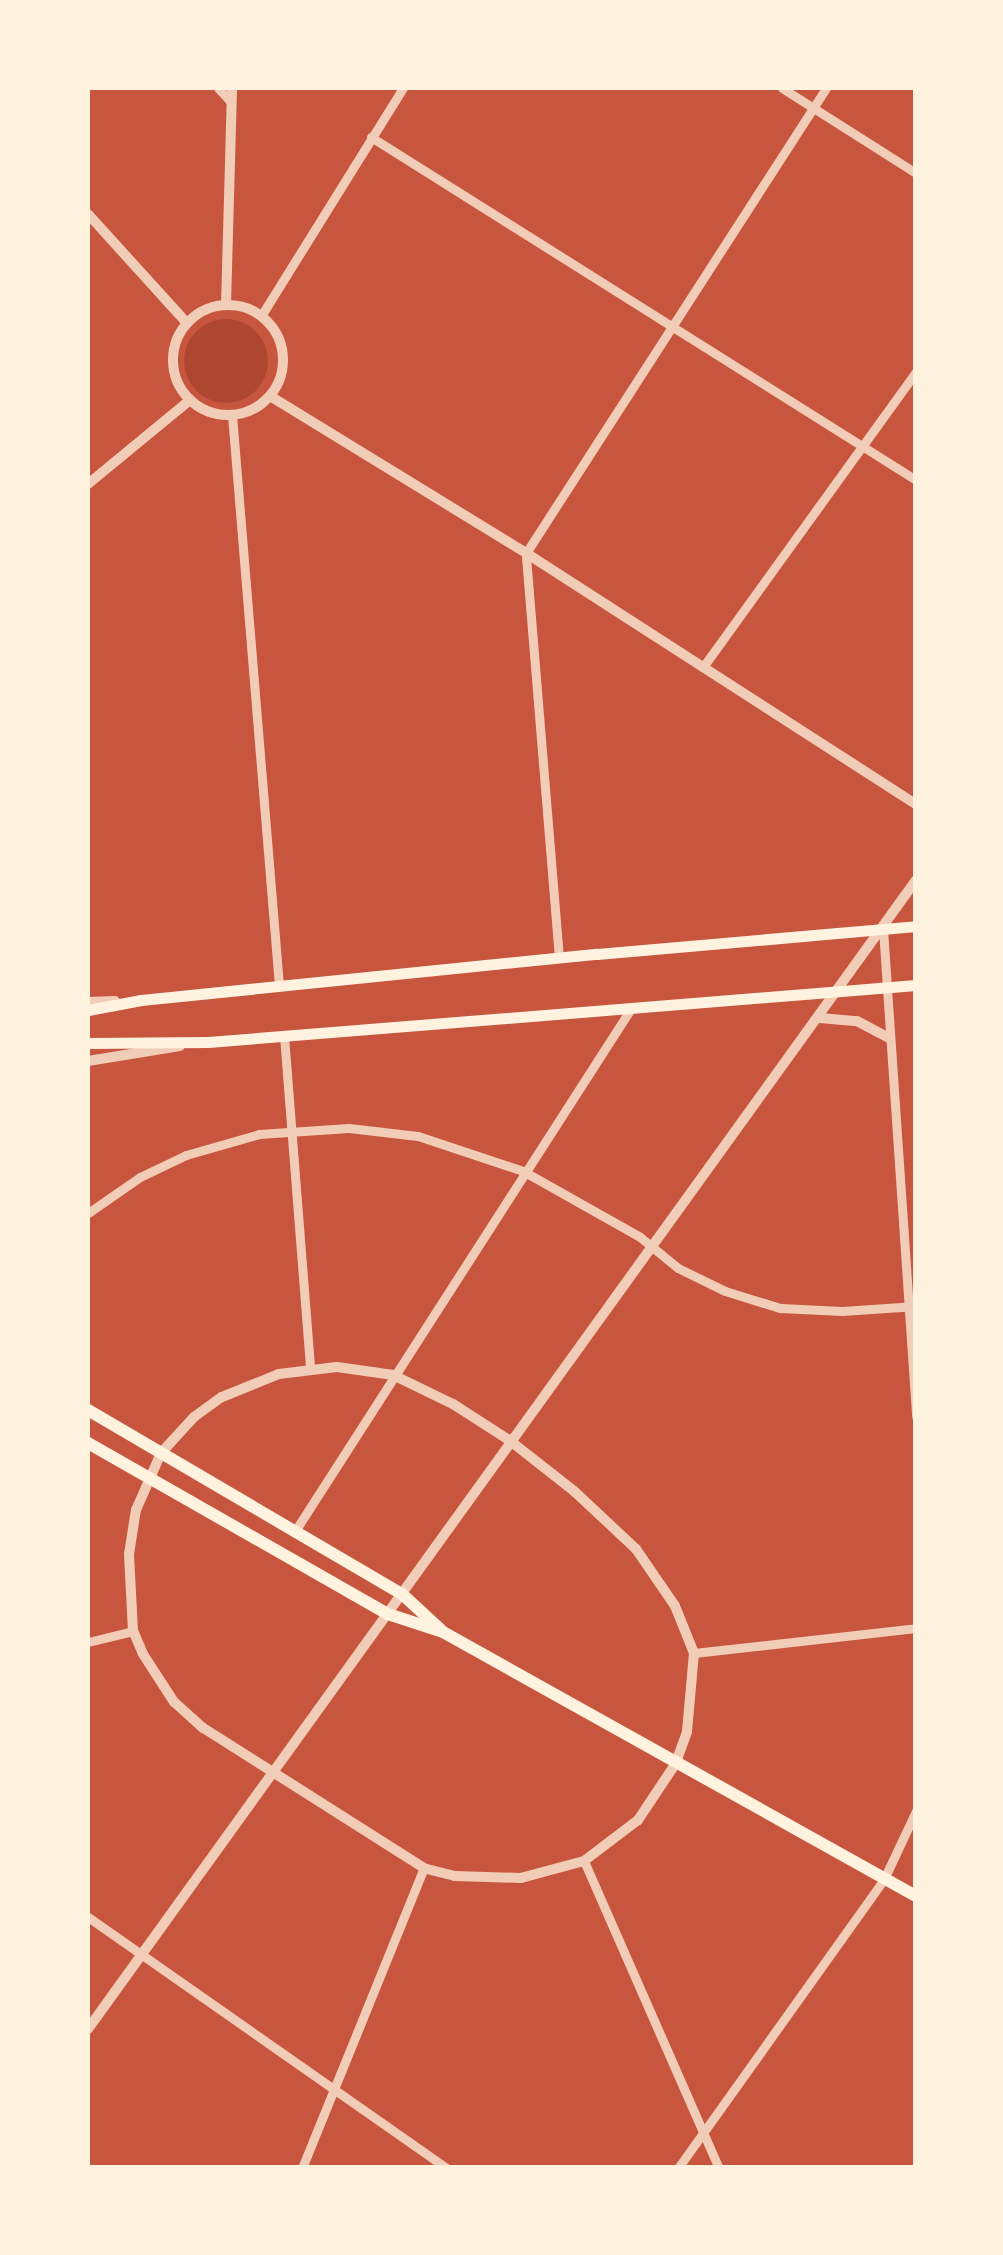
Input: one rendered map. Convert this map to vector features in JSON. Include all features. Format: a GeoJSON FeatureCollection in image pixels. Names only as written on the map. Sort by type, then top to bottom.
{"type":"FeatureCollection","features":[{"type":"Feature","properties":{"kind":"main road"},"geometry":{"type":"LineString","coordinates":[[88,1010],[141,1000],[279,986],[916,926]]}},
{"type":"Feature","properties":{"kind":"main road"},"geometry":{"type":"LineString","coordinates":[[88,1043],[208,1042],[916,985]]}},
{"type":"Feature","properties":{"kind":"main road"},"geometry":{"type":"LineString","coordinates":[[88,1410],[402,1594],[443,1632]]}},
{"type":"Feature","properties":{"kind":"main road"},"geometry":{"type":"LineString","coordinates":[[88,1443],[388,1614],[443,1632],[916,1896]]}},
{"type":"Feature","properties":{"kind":"street"},"geometry":{"type":"LineString","coordinates":[[218,88],[231,102]]}},
{"type":"Feature","properties":{"kind":"street"},"geometry":{"type":"LineString","coordinates":[[226,305],[232,88]]}},
{"type":"Feature","properties":{"kind":"street"},"geometry":{"type":"LineString","coordinates":[[260,316],[403,88]]}},
{"type":"Feature","properties":{"kind":"street"},"geometry":{"type":"LineString","coordinates":[[782,88],[916,173]]}},
{"type":"Feature","properties":{"kind":"street"},"geometry":{"type":"LineString","coordinates":[[559,958],[526,553],[826,88]]}},
{"type":"Feature","properties":{"kind":"street"},"geometry":{"type":"LineString","coordinates":[[371,136],[916,480]]}},
{"type":"Feature","properties":{"kind":"street"},"geometry":{"type":"LineString","coordinates":[[88,214],[187,323]]}},
{"type":"Feature","properties":{"kind":"street"},"geometry":{"type":"LineString","coordinates":[[226,305],[260,316],[273,328],[283,363],[270,396],[259,406],[232,415],[202,409],[190,400],[174,371],[173,354],[187,323],[198,313],[226,305]]}},
{"type":"Feature","properties":{"kind":"street"},"geometry":{"type":"LineString","coordinates":[[703,667],[916,372]]}},
{"type":"Feature","properties":{"kind":"street"},"geometry":{"type":"LineString","coordinates":[[270,396],[526,553],[916,804]]}},
{"type":"Feature","properties":{"kind":"street"},"geometry":{"type":"LineString","coordinates":[[88,484],[190,400]]}},
{"type":"Feature","properties":{"kind":"street"},"geometry":{"type":"LineString","coordinates":[[232,415],[279,986]]}},
{"type":"Feature","properties":{"kind":"street"},"geometry":{"type":"LineString","coordinates":[[88,2029],[916,880]]}},
{"type":"Feature","properties":{"kind":"street"},"geometry":{"type":"LineString","coordinates":[[883,929],[916,1417]]}},
{"type":"Feature","properties":{"kind":"street"},"geometry":{"type":"LineString","coordinates":[[88,1002],[141,1000]]}},
{"type":"Feature","properties":{"kind":"street"},"geometry":{"type":"LineString","coordinates":[[294,1531],[630,1010]]}},
{"type":"Feature","properties":{"kind":"street"},"geometry":{"type":"LineString","coordinates":[[820,1018],[857,1021],[890,1038]]}},
{"type":"Feature","properties":{"kind":"street"},"geometry":{"type":"LineString","coordinates":[[284,1036],[310,1368]]}},
{"type":"Feature","properties":{"kind":"street"},"geometry":{"type":"LineString","coordinates":[[88,1060],[208,1042]]}},
{"type":"Feature","properties":{"kind":"street"},"geometry":{"type":"LineString","coordinates":[[88,1213],[140,1177],[186,1155],[259,1134],[349,1128],[418,1136],[523,1171],[652,1247],[678,1268],[725,1291],[780,1308],[842,1311],[911,1306]]}},
{"type":"Feature","properties":{"kind":"street"},"geometry":{"type":"LineString","coordinates":[[310,1368],[393,1374],[509,1440],[574,1491],[636,1549],[675,1606],[694,1653],[692,1706],[676,1763],[638,1820],[584,1861],[520,1878],[472,1878],[424,1868],[321,1799],[237,1753],[174,1702],[143,1654],[133,1630],[129,1554],[136,1510],[161,1453],[194,1417],[222,1397],[279,1374],[310,1368]]}},
{"type":"Feature","properties":{"kind":"street"},"geometry":{"type":"LineString","coordinates":[[694,1653],[916,1628]]}},
{"type":"Feature","properties":{"kind":"street"},"geometry":{"type":"LineString","coordinates":[[88,1642],[133,1630]]}},
{"type":"Feature","properties":{"kind":"street"},"geometry":{"type":"LineString","coordinates":[[678,2168],[884,1878],[916,1811]]}},
{"type":"Feature","properties":{"kind":"street"},"geometry":{"type":"LineString","coordinates":[[584,1861],[719,2168]]}},
{"type":"Feature","properties":{"kind":"street"},"geometry":{"type":"LineString","coordinates":[[302,2168],[424,1868]]}},
{"type":"Feature","properties":{"kind":"street"},"geometry":{"type":"LineString","coordinates":[[88,1917],[446,2168]]}},
{"type":"Feature","properties":{"kind":"shaded area"},"geometry":{"type":"Polygon","coordinates":[[[218,319],[234,319],[250,326],[261,337],[268,361],[265,377],[256,391],[234,403],[218,403],[202,396],[191,385],[184,369],[184,353],[191,337],[202,326],[218,319]]]}}]}
